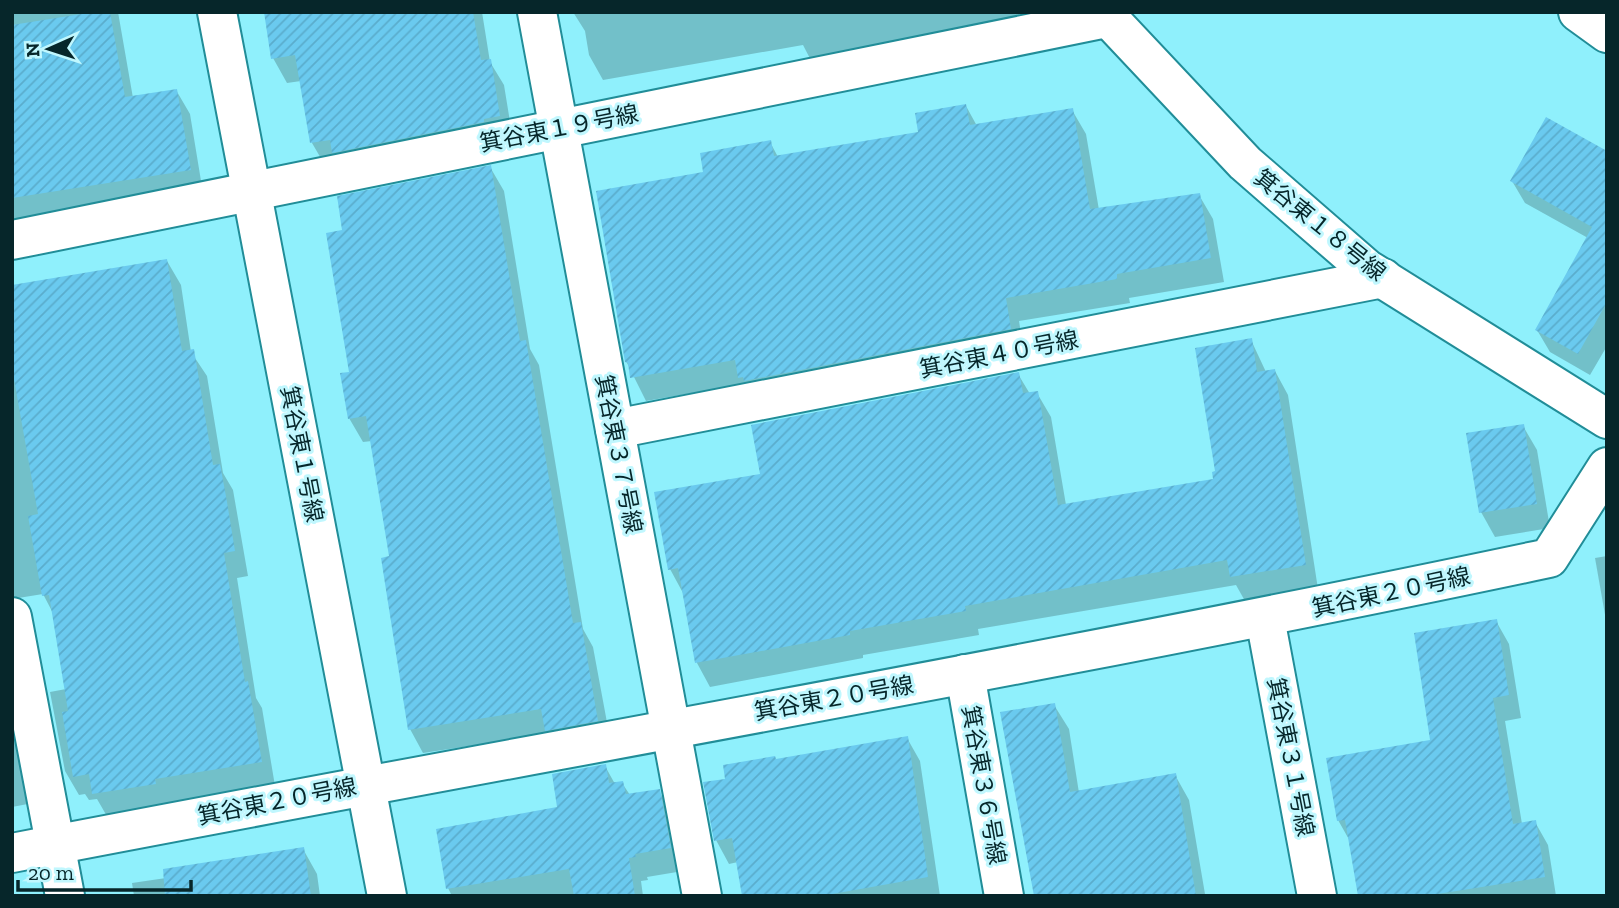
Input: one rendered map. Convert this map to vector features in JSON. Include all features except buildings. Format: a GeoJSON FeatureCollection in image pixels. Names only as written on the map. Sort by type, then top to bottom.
{"type":"FeatureCollection","features":[{"type":"Feature","properties":{"kind":"street","name":"箕谷東１号線"},"geometry":{"type":"LineString","coordinates":[[217,12],[387,896]]}},
{"type":"Feature","properties":{"kind":"street","name":"箕谷東３７号線"},"geometry":{"type":"LineString","coordinates":[[537,12],[702,896]]}},
{"type":"Feature","properties":{"kind":"street"},"geometry":{"type":"LineString","coordinates":[[1578,12],[1607,33]]}},
{"type":"Feature","properties":{"kind":"street","name":"箕谷東１９号線"},"geometry":{"type":"LineString","coordinates":[[12,240],[1105,15]]}},
{"type":"Feature","properties":{"kind":"street","name":"箕谷東１８号線"},"geometry":{"type":"LineString","coordinates":[[1105,15],[1245,163],[1367,269],[1607,419]]}},
{"type":"Feature","properties":{"kind":"street","name":"箕谷東４０号線"},"geometry":{"type":"LineString","coordinates":[[615,429],[1383,278]]}},
{"type":"Feature","properties":{"kind":"street","name":"箕谷東２０号線"},"geometry":{"type":"LineString","coordinates":[[12,853],[365,784],[1265,618],[1549,558],[1607,467]]}},
{"type":"Feature","properties":{"kind":"street"},"geometry":{"type":"LineString","coordinates":[[12,617],[65,896]]}},
{"type":"Feature","properties":{"kind":"street","name":"箕谷東３１号線"},"geometry":{"type":"LineString","coordinates":[[1265,618],[1317,896]]}},
{"type":"Feature","properties":{"kind":"street","name":"箕谷東３６号線"},"geometry":{"type":"LineString","coordinates":[[965,674],[1004,896]]}}]}
